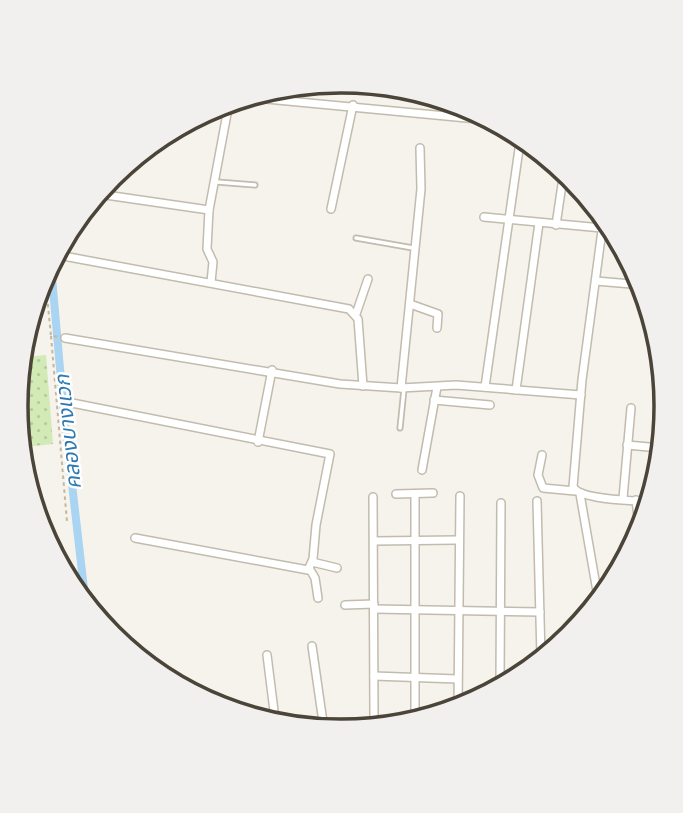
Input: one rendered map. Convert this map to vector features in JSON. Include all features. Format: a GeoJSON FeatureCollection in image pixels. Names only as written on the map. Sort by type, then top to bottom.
{"type":"FeatureCollection","features":[{"type":"Feature","properties":{"kind":"street"},"geometry":{"type":"LineString","coordinates":[[278,100],[462,117]]}},
{"type":"Feature","properties":{"kind":"street"},"geometry":{"type":"LineString","coordinates":[[331,209],[353,105]]}},
{"type":"Feature","properties":{"kind":"street"},"geometry":{"type":"LineString","coordinates":[[211,282],[213,262],[207,249],[209,210],[217,182],[227,115]]}},
{"type":"Feature","properties":{"kind":"street"},"geometry":{"type":"LineString","coordinates":[[403,388],[413,248],[421,189],[420,148]]}},
{"type":"Feature","properties":{"kind":"street"},"geometry":{"type":"LineString","coordinates":[[485,387],[519,148]]}},
{"type":"Feature","properties":{"kind":"street"},"geometry":{"type":"LineString","coordinates":[[556,225],[562,184]]}},
{"type":"Feature","properties":{"kind":"street"},"geometry":{"type":"LineString","coordinates":[[110,195],[209,210]]}},
{"type":"Feature","properties":{"kind":"street"},"geometry":{"type":"LineString","coordinates":[[484,217],[556,225],[597,226]]}},
{"type":"Feature","properties":{"kind":"street"},"geometry":{"type":"LineString","coordinates":[[516,390],[540,223]]}},
{"type":"Feature","properties":{"kind":"street"},"geometry":{"type":"LineString","coordinates":[[596,589],[573,474],[602,232]]}},
{"type":"Feature","properties":{"kind":"street"},"geometry":{"type":"LineString","coordinates":[[66,256],[323,302],[349,309],[356,314]]}},
{"type":"Feature","properties":{"kind":"street"},"geometry":{"type":"LineString","coordinates":[[363,386],[356,314],[368,279]]}},
{"type":"Feature","properties":{"kind":"street"},"geometry":{"type":"LineString","coordinates":[[596,281],[630,284]]}},
{"type":"Feature","properties":{"kind":"street"},"geometry":{"type":"LineString","coordinates":[[410,304],[435,311],[438,314],[437,328]]}},
{"type":"Feature","properties":{"kind":"street"},"geometry":{"type":"LineString","coordinates":[[65,338],[272,370],[340,384],[403,388],[485,387],[581,395]]}},
{"type":"Feature","properties":{"kind":"street"},"geometry":{"type":"LineString","coordinates":[[258,442],[272,370]]}},
{"type":"Feature","properties":{"kind":"street"},"geometry":{"type":"LineString","coordinates":[[422,470],[437,387]]}},
{"type":"Feature","properties":{"kind":"street"},"geometry":{"type":"LineString","coordinates":[[434,400],[490,405]]}},
{"type":"Feature","properties":{"kind":"street"},"geometry":{"type":"LineString","coordinates":[[72,403],[258,442],[330,454],[311,565],[318,598]]}},
{"type":"Feature","properties":{"kind":"street"},"geometry":{"type":"LineString","coordinates":[[624,498],[631,408]]}},
{"type":"Feature","properties":{"kind":"street"},"geometry":{"type":"LineString","coordinates":[[627,445],[649,447]]}},
{"type":"Feature","properties":{"kind":"street"},"geometry":{"type":"LineString","coordinates":[[542,455],[538,475],[542,488],[640,501]]}},
{"type":"Feature","properties":{"kind":"street"},"geometry":{"type":"LineString","coordinates":[[396,494],[433,493]]}},
{"type":"Feature","properties":{"kind":"street"},"geometry":{"type":"LineString","coordinates":[[415,494],[415,711]]}},
{"type":"Feature","properties":{"kind":"street"},"geometry":{"type":"LineString","coordinates":[[458,697],[460,496]]}},
{"type":"Feature","properties":{"kind":"street"},"geometry":{"type":"LineString","coordinates":[[373,497],[374,716]]}},
{"type":"Feature","properties":{"kind":"street"},"geometry":{"type":"LineString","coordinates":[[636,500],[637,509]]}},
{"type":"Feature","properties":{"kind":"street"},"geometry":{"type":"LineString","coordinates":[[537,501],[541,648]]}},
{"type":"Feature","properties":{"kind":"street"},"geometry":{"type":"LineString","coordinates":[[500,677],[501,503]]}},
{"type":"Feature","properties":{"kind":"street"},"geometry":{"type":"LineString","coordinates":[[135,538],[337,568]]}},
{"type":"Feature","properties":{"kind":"street"},"geometry":{"type":"LineString","coordinates":[[374,541],[458,540]]}},
{"type":"Feature","properties":{"kind":"street"},"geometry":{"type":"LineString","coordinates":[[345,605],[413,610],[540,612]]}},
{"type":"Feature","properties":{"kind":"street"},"geometry":{"type":"LineString","coordinates":[[312,646],[323,719]]}},
{"type":"Feature","properties":{"kind":"street"},"geometry":{"type":"LineString","coordinates":[[267,655],[274,713]]}},
{"type":"Feature","properties":{"kind":"street"},"geometry":{"type":"LineString","coordinates":[[374,676],[457,679]]}},
{"type":"Feature","properties":{"kind":"lane"},"geometry":{"type":"LineString","coordinates":[[217,182],[255,185]]}},
{"type":"Feature","properties":{"kind":"lane"},"geometry":{"type":"LineString","coordinates":[[356,238],[413,248]]}},
{"type":"Feature","properties":{"kind":"lane"},"geometry":{"type":"LineString","coordinates":[[400,428],[403,388]]}},
{"type":"Feature","properties":{"kind":"path"},"geometry":{"type":"LineString","coordinates":[[48,299],[67,522]]}},
{"type":"Feature","properties":{"kind":"green space"},"geometry":{"type":"Polygon","coordinates":[[[46,355],[53,444],[31,446],[28,407],[32,356],[46,355]]]}},
{"type":"Feature","properties":{"kind":"waterway","name":"คลองบางแวก"},"geometry":{"type":"LineString","coordinates":[[53,285],[83,584]]}}]}
